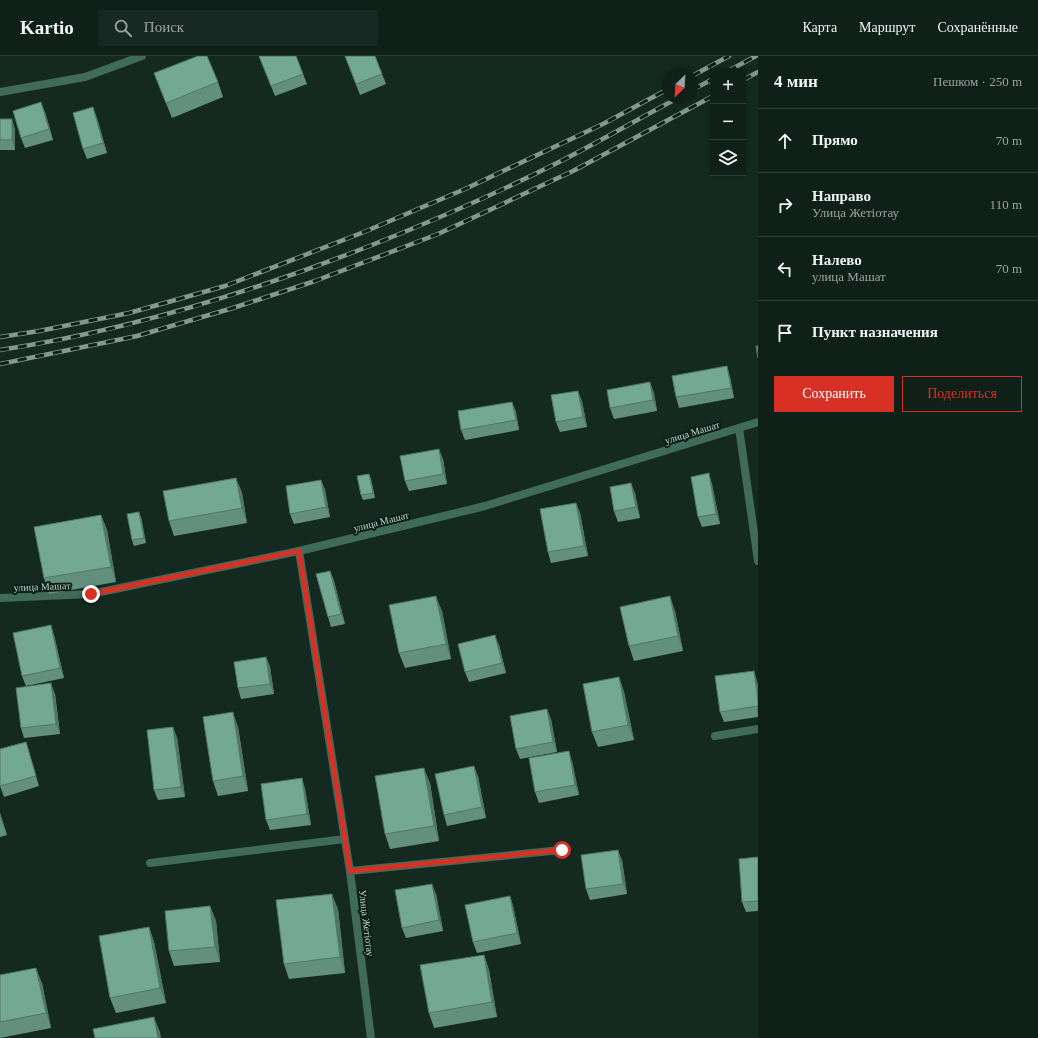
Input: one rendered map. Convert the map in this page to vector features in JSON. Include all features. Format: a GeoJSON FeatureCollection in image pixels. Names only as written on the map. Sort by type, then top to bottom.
{"type":"FeatureCollection","features":[{"type":"Feature","properties":{"kind":"street"},"geometry":{"type":"LineString","coordinates":[[0,92],[85,76],[142,56]]}},
{"type":"Feature","properties":{"kind":"street","name":"улица Машат"},"geometry":{"type":"LineString","coordinates":[[0,598],[91,594],[299,551],[485,506],[758,422]]}},
{"type":"Feature","properties":{"kind":"street"},"geometry":{"type":"LineString","coordinates":[[738,428],[758,561]]}},
{"type":"Feature","properties":{"kind":"street","name":"Улица Жетіотау"},"geometry":{"type":"LineString","coordinates":[[299,551],[350,871],[371,1038]]}},
{"type":"Feature","properties":{"kind":"street"},"geometry":{"type":"LineString","coordinates":[[716,736],[758,729]]}},
{"type":"Feature","properties":{"kind":"street"},"geometry":{"type":"LineString","coordinates":[[150,863],[345,839]]}},
{"type":"Feature","properties":{"kind":"street"},"geometry":{"type":"LineString","coordinates":[[350,871],[562,850]]}},
{"type":"Feature","properties":{"kind":"building"},"geometry":{"type":"Polygon","coordinates":[[[198,56],[207,56],[218,82],[166,103],[154,73],[198,56]]]}},
{"type":"Feature","properties":{"kind":"building"},"geometry":{"type":"Polygon","coordinates":[[[259,56],[296,56],[303,74],[271,86],[259,56]]]}},
{"type":"Feature","properties":{"kind":"building"},"geometry":{"type":"Polygon","coordinates":[[[345,56],[375,56],[382,74],[356,84],[345,56]]]}},
{"type":"Feature","properties":{"kind":"building"},"geometry":{"type":"Polygon","coordinates":[[[41,102],[49,129],[21,138],[13,111],[41,102]]]}},
{"type":"Feature","properties":{"kind":"building"},"geometry":{"type":"Polygon","coordinates":[[[93,107],[103,143],[83,149],[73,113],[93,107]]]}},
{"type":"Feature","properties":{"kind":"building"},"geometry":{"type":"Polygon","coordinates":[[[0,119],[12,119],[12,140],[0,140],[0,119]]]}},
{"type":"Feature","properties":{"kind":"building"},"geometry":{"type":"Polygon","coordinates":[[[756,346],[758,346],[758,358],[756,346]]]}},
{"type":"Feature","properties":{"kind":"building"},"geometry":{"type":"Polygon","coordinates":[[[727,366],[731,388],[676,397],[672,376],[727,366]]]}},
{"type":"Feature","properties":{"kind":"building"},"geometry":{"type":"Polygon","coordinates":[[[650,382],[653,400],[610,408],[607,390],[650,382]]]}},
{"type":"Feature","properties":{"kind":"building"},"geometry":{"type":"Polygon","coordinates":[[[578,391],[583,417],[556,422],[551,395],[578,391]]]}},
{"type":"Feature","properties":{"kind":"building"},"geometry":{"type":"Polygon","coordinates":[[[512,402],[516,420],[461,430],[458,411],[512,402]]]}},
{"type":"Feature","properties":{"kind":"building"},"geometry":{"type":"Polygon","coordinates":[[[439,449],[443,474],[405,481],[400,456],[439,449]]]}},
{"type":"Feature","properties":{"kind":"building"},"geometry":{"type":"Polygon","coordinates":[[[709,473],[716,514],[698,517],[691,477],[709,473]]]}},
{"type":"Feature","properties":{"kind":"building"},"geometry":{"type":"Polygon","coordinates":[[[369,474],[373,493],[361,495],[357,476],[369,474]]]}},
{"type":"Feature","properties":{"kind":"building"},"geometry":{"type":"Polygon","coordinates":[[[236,478],[242,508],[169,521],[163,491],[236,478]]]}},
{"type":"Feature","properties":{"kind":"building"},"geometry":{"type":"Polygon","coordinates":[[[321,480],[326,507],[290,514],[286,486],[321,480]]]}},
{"type":"Feature","properties":{"kind":"building"},"geometry":{"type":"Polygon","coordinates":[[[631,483],[636,507],[614,511],[610,487],[631,483]]]}},
{"type":"Feature","properties":{"kind":"building"},"geometry":{"type":"Polygon","coordinates":[[[576,503],[584,546],[548,552],[540,509],[576,503]]]}},
{"type":"Feature","properties":{"kind":"building"},"geometry":{"type":"Polygon","coordinates":[[[139,512],[144,538],[132,540],[127,514],[139,512]]]}},
{"type":"Feature","properties":{"kind":"building"},"geometry":{"type":"Polygon","coordinates":[[[101,515],[111,567],[44,578],[34,527],[101,515]]]}},
{"type":"Feature","properties":{"kind":"building"},"geometry":{"type":"Polygon","coordinates":[[[330,571],[341,614],[328,617],[316,574],[330,571]]]}},
{"type":"Feature","properties":{"kind":"building"},"geometry":{"type":"Polygon","coordinates":[[[436,596],[446,644],[399,653],[389,605],[436,596]]]}},
{"type":"Feature","properties":{"kind":"building"},"geometry":{"type":"Polygon","coordinates":[[[670,596],[678,636],[629,646],[620,607],[670,596]]]}},
{"type":"Feature","properties":{"kind":"building"},"geometry":{"type":"Polygon","coordinates":[[[51,625],[60,668],[22,676],[13,633],[51,625]]]}},
{"type":"Feature","properties":{"kind":"building"},"geometry":{"type":"Polygon","coordinates":[[[495,635],[502,663],[465,672],[458,644],[495,635]]]}},
{"type":"Feature","properties":{"kind":"building"},"geometry":{"type":"Polygon","coordinates":[[[266,657],[270,684],[238,688],[234,662],[266,657]]]}},
{"type":"Feature","properties":{"kind":"building"},"geometry":{"type":"Polygon","coordinates":[[[754,671],[758,706],[720,712],[715,676],[754,671]]]}},
{"type":"Feature","properties":{"kind":"building"},"geometry":{"type":"Polygon","coordinates":[[[619,677],[628,725],[592,732],[583,684],[619,677]]]}},
{"type":"Feature","properties":{"kind":"building"},"geometry":{"type":"Polygon","coordinates":[[[51,683],[56,724],[21,728],[16,688],[51,683]]]}},
{"type":"Feature","properties":{"kind":"building"},"geometry":{"type":"Polygon","coordinates":[[[547,709],[553,742],[516,749],[510,716],[547,709]]]}},
{"type":"Feature","properties":{"kind":"building"},"geometry":{"type":"Polygon","coordinates":[[[233,712],[243,776],[213,781],[203,717],[233,712]]]}},
{"type":"Feature","properties":{"kind":"building"},"geometry":{"type":"Polygon","coordinates":[[[173,727],[181,787],[154,790],[147,730],[173,727]]]}},
{"type":"Feature","properties":{"kind":"building"},"geometry":{"type":"Polygon","coordinates":[[[26,742],[36,776],[0,786],[0,749],[26,742]]]}},
{"type":"Feature","properties":{"kind":"building"},"geometry":{"type":"Polygon","coordinates":[[[569,751],[575,785],[535,792],[529,758],[569,751]]]}},
{"type":"Feature","properties":{"kind":"building"},"geometry":{"type":"Polygon","coordinates":[[[474,766],[482,807],[444,815],[435,774],[474,766]]]}},
{"type":"Feature","properties":{"kind":"building"},"geometry":{"type":"Polygon","coordinates":[[[424,768],[434,826],[385,834],[375,776],[424,768]]]}},
{"type":"Feature","properties":{"kind":"building"},"geometry":{"type":"Polygon","coordinates":[[[302,778],[307,814],[266,820],[261,784],[302,778]]]}},
{"type":"Feature","properties":{"kind":"building"},"geometry":{"type":"Polygon","coordinates":[[[618,850],[623,884],[586,889],[581,855],[618,850]]]}},
{"type":"Feature","properties":{"kind":"building"},"geometry":{"type":"Polygon","coordinates":[[[758,857],[758,901],[742,902],[739,859],[758,857]]]}},
{"type":"Feature","properties":{"kind":"building"},"geometry":{"type":"Polygon","coordinates":[[[432,884],[439,920],[402,928],[395,890],[432,884]]]}},
{"type":"Feature","properties":{"kind":"building"},"geometry":{"type":"Polygon","coordinates":[[[332,894],[340,957],[284,964],[276,900],[332,894]]]}},
{"type":"Feature","properties":{"kind":"building"},"geometry":{"type":"Polygon","coordinates":[[[510,896],[517,933],[473,942],[465,905],[510,896]]]}},
{"type":"Feature","properties":{"kind":"building"},"geometry":{"type":"Polygon","coordinates":[[[210,906],[215,947],[169,951],[165,911],[210,906]]]}},
{"type":"Feature","properties":{"kind":"building"},"geometry":{"type":"Polygon","coordinates":[[[149,927],[160,988],[110,998],[99,936],[149,927]]]}},
{"type":"Feature","properties":{"kind":"building"},"geometry":{"type":"Polygon","coordinates":[[[484,955],[492,1002],[429,1013],[420,965],[484,955]]]}},
{"type":"Feature","properties":{"kind":"building"},"geometry":{"type":"Polygon","coordinates":[[[36,968],[46,1013],[0,1022],[0,975],[36,968]]]}},
{"type":"Feature","properties":{"kind":"building"},"geometry":{"type":"Polygon","coordinates":[[[154,1017],[158,1038],[95,1038],[93,1029],[154,1017]]]}},
{"type":"Feature","properties":{"kind":"railway"},"geometry":{"type":"LineString","coordinates":[[698,73],[729,56]]}},
{"type":"Feature","properties":{"kind":"railway"},"geometry":{"type":"LineString","coordinates":[[734,68],[756,56]]}},
{"type":"Feature","properties":{"kind":"railway"},"geometry":{"type":"LineString","coordinates":[[746,78],[758,72]]}},
{"type":"Feature","properties":{"kind":"railway"},"geometry":{"type":"LineString","coordinates":[[698,87],[710,81]]}},
{"type":"Feature","properties":{"kind":"railway"},"geometry":{"type":"LineString","coordinates":[[0,337],[39,331],[129,313],[225,286],[364,232],[465,189],[603,124],[662,92]]}},
{"type":"Feature","properties":{"kind":"railway"},"geometry":{"type":"LineString","coordinates":[[0,364],[137,336],[233,308],[315,281],[438,234],[573,171],[710,98]]}},
{"type":"Feature","properties":{"kind":"railway"},"geometry":{"type":"LineString","coordinates":[[0,350],[48,342],[142,321],[281,279],[419,226],[513,185],[667,104]]}},
{"type":"Feature","properties":{"kind":"route"},"geometry":{"type":"LineString","coordinates":[[91,594],[299,551],[350,871],[562,850]]}}]}
